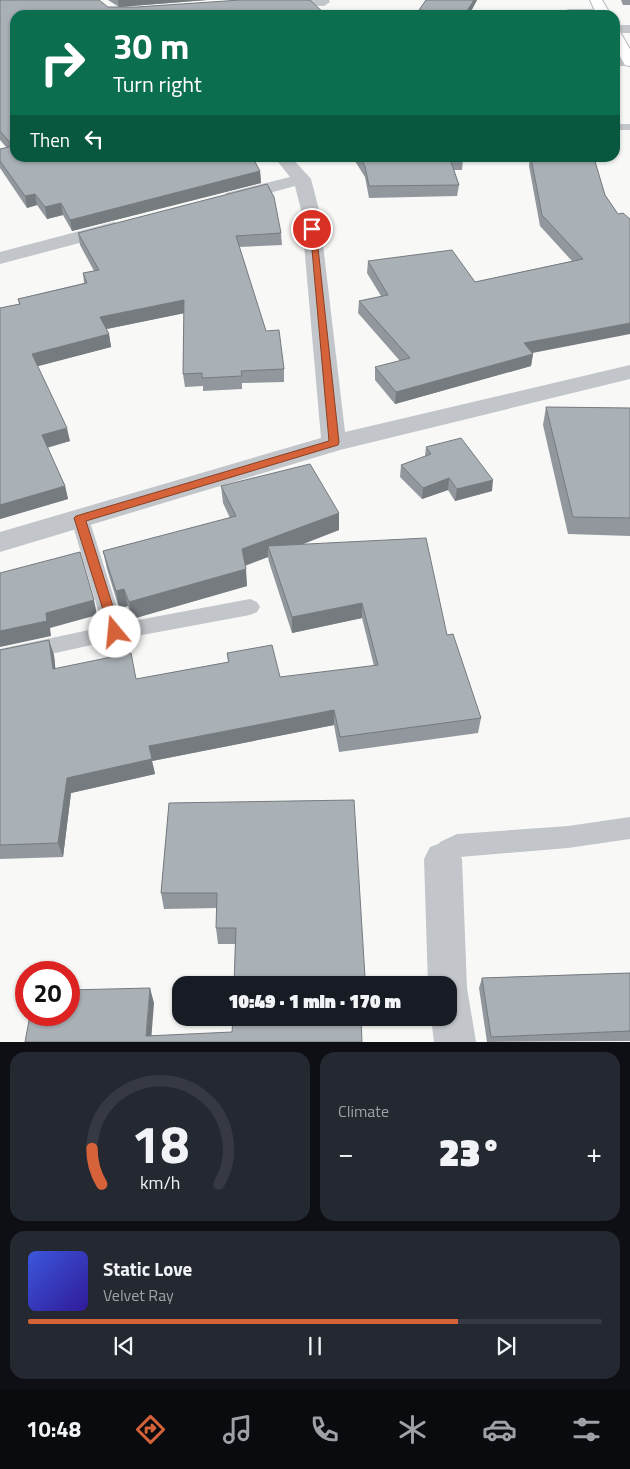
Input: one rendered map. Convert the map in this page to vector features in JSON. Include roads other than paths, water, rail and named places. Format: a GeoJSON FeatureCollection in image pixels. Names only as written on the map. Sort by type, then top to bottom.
{"type":"FeatureCollection","features":[{"type":"Feature","properties":{"kind":"main road"},"geometry":{"type":"LineString","coordinates":[[620,44],[630,62]]}},
{"type":"Feature","properties":{"kind":"street"},"geometry":{"type":"LineString","coordinates":[[257,2],[300,0],[324,2]]}},
{"type":"Feature","properties":{"kind":"street"},"geometry":{"type":"LineString","coordinates":[[286,162],[302,179],[310,210],[334,442]]}},
{"type":"Feature","properties":{"kind":"street"},"geometry":{"type":"LineString","coordinates":[[217,202],[302,179]]}},
{"type":"Feature","properties":{"kind":"street"},"geometry":{"type":"LineString","coordinates":[[0,258],[132,224]]}},
{"type":"Feature","properties":{"kind":"street"},"geometry":{"type":"LineString","coordinates":[[0,542],[334,442],[630,372]]}},
{"type":"Feature","properties":{"kind":"street"},"geometry":{"type":"LineString","coordinates":[[443,859],[448,976]]}},
{"type":"Feature","properties":{"kind":"street"},"geometry":{"type":"LineString","coordinates":[[453,1026],[455,1042]]}},
{"type":"Feature","properties":{"kind":"lane"},"geometry":{"type":"LineString","coordinates":[[80,518],[115,632]]}},
{"type":"Feature","properties":{"kind":"lane"},"geometry":{"type":"LineString","coordinates":[[0,657],[115,632],[250,607]]}},
{"type":"Feature","properties":{"kind":"lane"},"geometry":{"type":"LineString","coordinates":[[443,859],[450,850],[457,846],[568,836],[630,828]]}}]}
